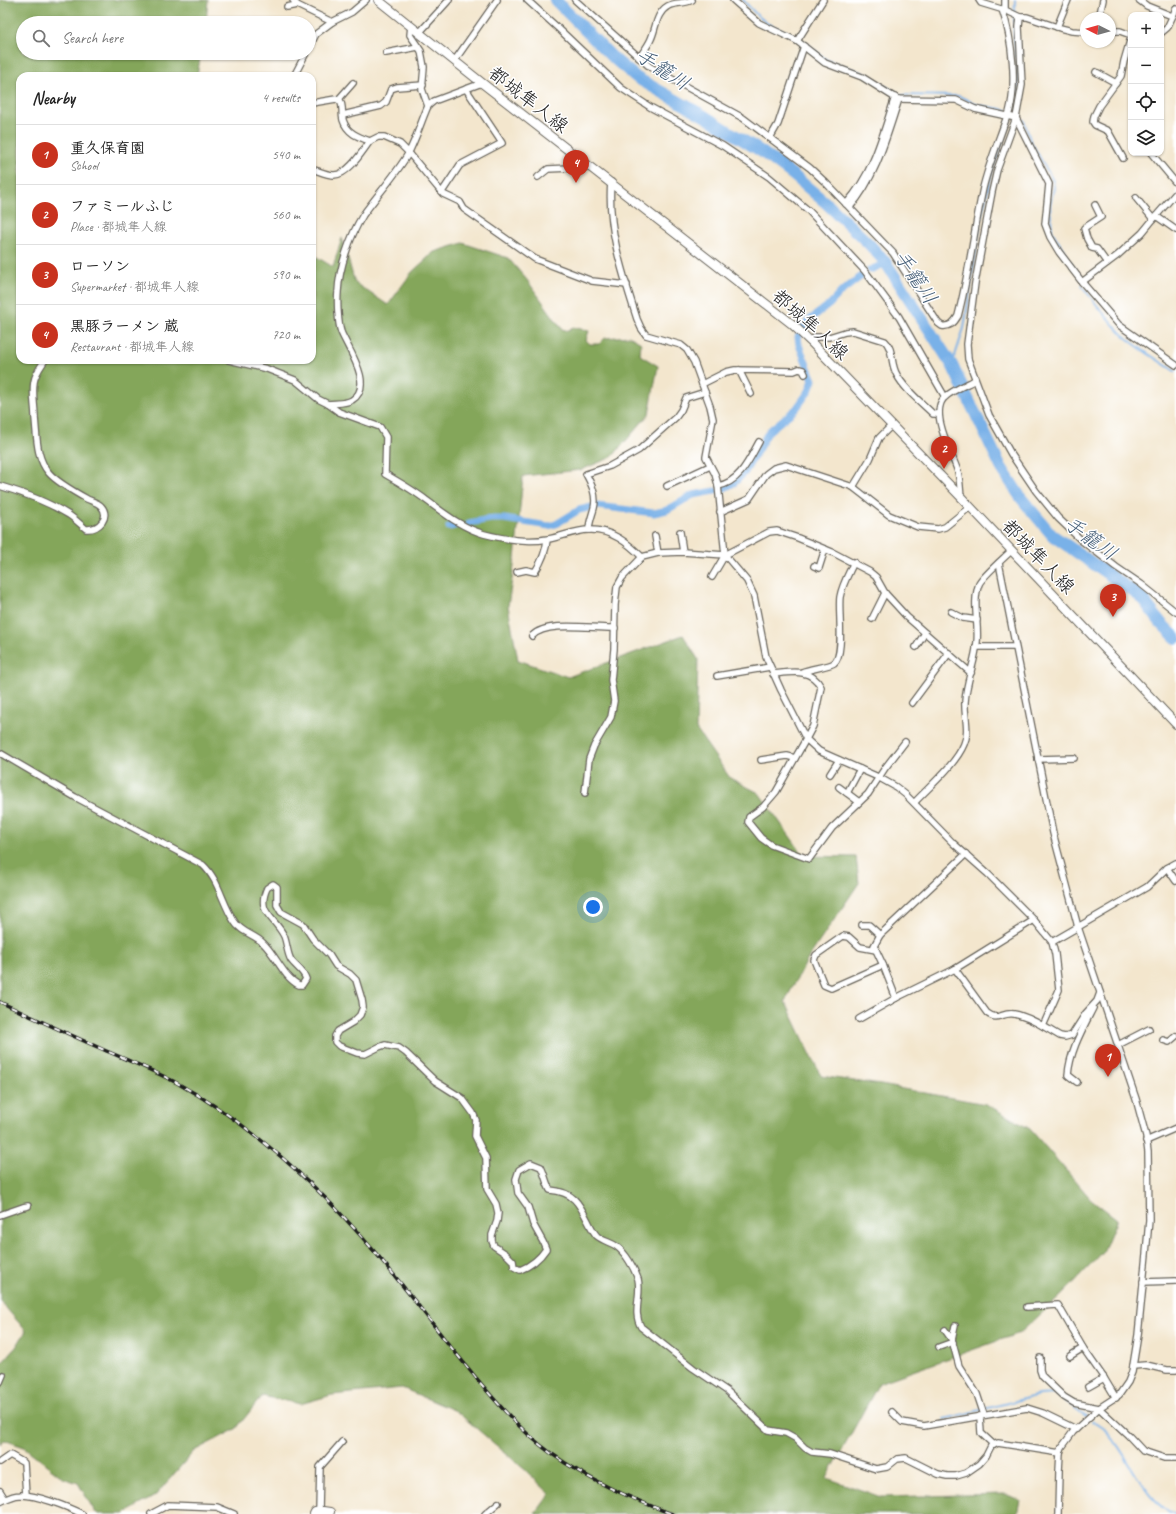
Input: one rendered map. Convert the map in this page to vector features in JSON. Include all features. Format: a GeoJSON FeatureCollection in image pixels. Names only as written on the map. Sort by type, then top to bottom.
{"type":"FeatureCollection","features":[{"type":"Feature","properties":{"kind":"main road","name":"都城隼人線"},"geometry":{"type":"LineString","coordinates":[[378,0],[796,328],[892,425],[1176,724]]}},
{"type":"Feature","properties":{"kind":"main road"},"geometry":{"type":"LineString","coordinates":[[316,1513],[332,1513]]}},
{"type":"Feature","properties":{"kind":"street"},"geometry":{"type":"LineString","coordinates":[[293,0],[297,5],[332,22]]}},
{"type":"Feature","properties":{"kind":"street"},"geometry":{"type":"LineString","coordinates":[[316,34],[332,22],[352,12],[366,0]]}},
{"type":"Feature","properties":{"kind":"street"},"geometry":{"type":"LineString","coordinates":[[420,32],[449,0]]}},
{"type":"Feature","properties":{"kind":"street"},"geometry":{"type":"LineString","coordinates":[[454,60],[497,0]]}},
{"type":"Feature","properties":{"kind":"street"},"geometry":{"type":"LineString","coordinates":[[527,0],[621,88],[650,107],[724,146],[769,177],[809,211],[865,271],[899,316],[945,397]]}},
{"type":"Feature","properties":{"kind":"street"},"geometry":{"type":"LineString","coordinates":[[575,0],[655,71],[743,118],[810,168],[892,253],[926,302],[938,323],[942,326],[950,325],[956,321],[958,316],[983,188],[990,163],[1012,104],[1013,77],[1005,0]]}},
{"type":"Feature","properties":{"kind":"street"},"geometry":{"type":"LineString","coordinates":[[639,58],[651,40],[662,11],[672,4],[692,0]]}},
{"type":"Feature","properties":{"kind":"street"},"geometry":{"type":"LineString","coordinates":[[733,0],[759,23],[797,40],[825,63],[862,77],[897,98],[956,100],[975,109],[1016,118],[1049,184],[1045,224],[1059,252],[1118,325],[1176,365]]}},
{"type":"Feature","properties":{"kind":"street"},"geometry":{"type":"LineString","coordinates":[[797,40],[823,0]]}},
{"type":"Feature","properties":{"kind":"street"},"geometry":{"type":"LineString","coordinates":[[979,0],[981,3],[1020,16],[1072,31],[1080,32]]}},
{"type":"Feature","properties":{"kind":"street"},"geometry":{"type":"LineString","coordinates":[[1057,27],[1068,0]]}},
{"type":"Feature","properties":{"kind":"street"},"geometry":{"type":"LineString","coordinates":[[1100,12],[1103,0]]}},
{"type":"Feature","properties":{"kind":"street"},"geometry":{"type":"LineString","coordinates":[[1139,0],[1147,6],[1172,16]]}},
{"type":"Feature","properties":{"kind":"street"},"geometry":{"type":"LineString","coordinates":[[287,7],[297,5]]}},
{"type":"Feature","properties":{"kind":"street"},"geometry":{"type":"LineString","coordinates":[[1164,30],[1167,28],[1176,9]]}},
{"type":"Feature","properties":{"kind":"street"},"geometry":{"type":"LineString","coordinates":[[1020,16],[1019,27],[1022,85],[1016,118],[997,170],[975,282],[967,344],[968,359],[989,415],[1011,454],[1036,491],[1058,518],[1081,540],[1176,612]]}},
{"type":"Feature","properties":{"kind":"street"},"geometry":{"type":"LineString","coordinates":[[411,26],[410,35],[421,52],[424,67],[422,89],[428,106]]}},
{"type":"Feature","properties":{"kind":"street"},"geometry":{"type":"LineString","coordinates":[[1116,31],[1128,35]]}},
{"type":"Feature","properties":{"kind":"street"},"geometry":{"type":"LineString","coordinates":[[770,138],[778,124],[804,46]]}},
{"type":"Feature","properties":{"kind":"street"},"geometry":{"type":"LineString","coordinates":[[386,53],[418,47]]}},
{"type":"Feature","properties":{"kind":"street"},"geometry":{"type":"LineString","coordinates":[[1123,158],[1108,132],[1095,125],[1093,122],[1099,106],[1121,76],[1128,47]]}},
{"type":"Feature","properties":{"kind":"street"},"geometry":{"type":"LineString","coordinates":[[296,72],[302,60]]}},
{"type":"Feature","properties":{"kind":"street"},"geometry":{"type":"LineString","coordinates":[[1096,72],[1116,83]]}},
{"type":"Feature","properties":{"kind":"street"},"geometry":{"type":"LineString","coordinates":[[316,103],[338,100],[353,83]]}},
{"type":"Feature","properties":{"kind":"street"},"geometry":{"type":"LineString","coordinates":[[328,404],[352,400],[358,393],[361,383],[360,373],[340,326],[338,293],[343,264],[348,247],[363,216],[389,182],[409,152],[428,106],[434,101],[482,83]]}},
{"type":"Feature","properties":{"kind":"street"},"geometry":{"type":"LineString","coordinates":[[343,115],[380,106],[386,102],[392,89],[396,87],[423,85]]}},
{"type":"Feature","properties":{"kind":"street"},"geometry":{"type":"LineString","coordinates":[[442,192],[460,165],[502,143],[466,89]]}},
{"type":"Feature","properties":{"kind":"street"},"geometry":{"type":"LineString","coordinates":[[848,206],[867,173],[897,98]]}},
{"type":"Feature","properties":{"kind":"street"},"geometry":{"type":"LineString","coordinates":[[338,100],[340,100],[343,106],[343,119],[349,130],[356,137],[370,141]]}},
{"type":"Feature","properties":{"kind":"street"},"geometry":{"type":"LineString","coordinates":[[316,171],[325,174],[335,175],[345,171],[358,158],[370,141],[378,137],[384,137],[400,144],[409,152],[442,192],[460,202],[464,210],[535,259],[596,282],[627,285]]}},
{"type":"Feature","properties":{"kind":"street"},"geometry":{"type":"LineString","coordinates":[[1154,156],[1176,183]]}},
{"type":"Feature","properties":{"kind":"street"},"geometry":{"type":"LineString","coordinates":[[538,177],[548,169],[570,168],[584,161]]}},
{"type":"Feature","properties":{"kind":"street"},"geometry":{"type":"LineString","coordinates":[[611,182],[609,204],[611,222],[637,319],[644,333],[648,336],[674,342],[684,347],[694,362],[713,419],[706,454],[710,466],[715,474],[718,486],[725,555],[748,581],[754,596],[766,657],[806,739],[819,751],[878,777],[896,787],[915,802],[954,843],[1034,920],[1052,942],[1055,954],[1059,990],[1043,1026]]}},
{"type":"Feature","properties":{"kind":"street"},"geometry":{"type":"LineString","coordinates":[[1082,282],[1142,233],[1176,194]]}},
{"type":"Feature","properties":{"kind":"street"},"geometry":{"type":"LineString","coordinates":[[1136,198],[1155,218],[1176,230]]}},
{"type":"Feature","properties":{"kind":"street"},"geometry":{"type":"LineString","coordinates":[[1095,205],[1101,217],[1084,228],[1087,239],[1092,248],[1097,249],[1107,263]]}},
{"type":"Feature","properties":{"kind":"street"},"geometry":{"type":"LineString","coordinates":[[810,341],[815,338],[829,337],[849,331],[885,341],[891,350],[893,368],[901,381],[932,414],[939,414]]}},
{"type":"Feature","properties":{"kind":"street"},"geometry":{"type":"LineString","coordinates":[[0,486],[57,508],[71,516],[86,529],[96,528],[102,523],[105,516],[104,510],[100,504],[87,499],[49,474],[40,458],[36,441],[34,381],[43,364]]}},
{"type":"Feature","properties":{"kind":"street"},"geometry":{"type":"LineString","coordinates":[[246,364],[267,369],[295,380],[318,399],[339,412],[380,427],[386,437],[385,474],[413,490],[441,512],[470,529],[484,534],[524,541],[547,540],[589,530],[622,539],[642,557]]}},
{"type":"Feature","properties":{"kind":"street"},"geometry":{"type":"LineString","coordinates":[[702,384],[726,372],[739,370],[794,371],[799,369],[803,370],[805,374]]}},
{"type":"Feature","properties":{"kind":"street"},"geometry":{"type":"LineString","coordinates":[[739,370],[750,394]]}},
{"type":"Feature","properties":{"kind":"street"},"geometry":{"type":"LineString","coordinates":[[961,497],[958,471],[948,448],[939,410],[945,397],[975,380]]}},
{"type":"Feature","properties":{"kind":"street"},"geometry":{"type":"LineString","coordinates":[[589,530],[594,505],[594,496],[592,484],[586,474],[610,466],[639,450],[676,417],[686,398],[705,392]]}},
{"type":"Feature","properties":{"kind":"street"},"geometry":{"type":"LineString","coordinates":[[853,487],[870,459],[880,438],[892,425]]}},
{"type":"Feature","properties":{"kind":"street"},"geometry":{"type":"LineString","coordinates":[[718,486],[728,484],[736,477],[759,442]]}},
{"type":"Feature","properties":{"kind":"street"},"geometry":{"type":"LineString","coordinates":[[667,486],[710,466]]}},
{"type":"Feature","properties":{"kind":"street"},"geometry":{"type":"LineString","coordinates":[[720,512],[749,499],[766,474],[774,468],[781,466],[796,468],[853,487],[890,516],[912,525],[925,528],[947,526],[970,507]]}},
{"type":"Feature","properties":{"kind":"street"},"geometry":{"type":"LineString","coordinates":[[585,793],[589,759],[594,746],[611,717],[614,700],[611,680],[617,587],[622,578],[642,557],[658,553],[683,552],[725,555],[773,531],[798,538],[854,562],[875,576],[885,593],[907,617],[971,673]]}},
{"type":"Feature","properties":{"kind":"street"},"geometry":{"type":"LineString","coordinates":[[680,532],[683,552]]}},
{"type":"Feature","properties":{"kind":"street"},"geometry":{"type":"LineString","coordinates":[[655,536],[658,553]]}},
{"type":"Feature","properties":{"kind":"street"},"geometry":{"type":"LineString","coordinates":[[517,572],[526,570],[536,572],[542,562],[546,550],[547,540]]}},
{"type":"Feature","properties":{"kind":"street"},"geometry":{"type":"LineString","coordinates":[[814,566],[819,568],[825,549]]}},
{"type":"Feature","properties":{"kind":"street"},"geometry":{"type":"LineString","coordinates":[[915,802],[954,761],[965,744],[965,702],[967,685],[976,647],[976,601],[979,583],[1011,551]]}},
{"type":"Feature","properties":{"kind":"street"},"geometry":{"type":"LineString","coordinates":[[712,577],[725,555]]}},
{"type":"Feature","properties":{"kind":"street"},"geometry":{"type":"LineString","coordinates":[[773,674],[802,672],[811,668],[832,665],[839,658],[841,629],[840,597],[854,562]]}},
{"type":"Feature","properties":{"kind":"street"},"geometry":{"type":"LineString","coordinates":[[999,562],[1053,833],[1078,927],[1136,1099],[1146,1136],[1148,1152],[1149,1220],[1138,1335],[1133,1366],[1128,1382],[1116,1398],[1099,1408],[1076,1430],[1068,1439],[1060,1453],[1058,1514]]}},
{"type":"Feature","properties":{"kind":"street"},"geometry":{"type":"LineString","coordinates":[[872,619],[885,593]]}},
{"type":"Feature","properties":{"kind":"street"},"geometry":{"type":"LineString","coordinates":[[950,612],[963,618],[977,620]]}},
{"type":"Feature","properties":{"kind":"street"},"geometry":{"type":"LineString","coordinates":[[532,636],[535,632],[548,628],[615,628]]}},
{"type":"Feature","properties":{"kind":"street"},"geometry":{"type":"LineString","coordinates":[[916,647],[925,633]]}},
{"type":"Feature","properties":{"kind":"street"},"geometry":{"type":"LineString","coordinates":[[976,647],[1015,647]]}},
{"type":"Feature","properties":{"kind":"street"},"geometry":{"type":"LineString","coordinates":[[912,703],[949,653]]}},
{"type":"Feature","properties":{"kind":"street"},"geometry":{"type":"LineString","coordinates":[[717,676],[770,667]]}},
{"type":"Feature","properties":{"kind":"street"},"geometry":{"type":"LineString","coordinates":[[802,672],[817,680],[821,688],[813,726],[776,792],[764,807],[749,816],[748,822],[761,838],[771,845],[809,859],[832,828],[868,794],[878,777],[906,742]]}},
{"type":"Feature","properties":{"kind":"street"},"geometry":{"type":"LineString","coordinates":[[0,753],[75,797],[203,865],[214,878],[230,915],[239,928],[264,943],[294,983],[302,985],[306,979],[306,975],[291,960],[284,936],[263,907],[263,898],[267,888],[274,884],[277,887],[277,905],[281,912],[303,924],[313,939],[330,955],[336,966],[350,974],[356,980],[363,1007],[360,1014],[353,1022],[338,1031],[335,1036],[335,1042],[339,1046],[357,1053],[366,1054],[386,1045],[399,1048],[435,1081],[456,1093],[469,1106],[476,1120],[476,1140],[486,1158],[487,1189],[496,1204],[498,1213],[492,1235],[492,1241],[494,1246],[513,1261],[514,1267],[520,1270],[525,1268],[541,1256],[546,1249],[544,1242],[533,1224],[528,1207],[518,1193],[516,1179],[520,1170],[531,1163],[541,1167],[550,1190],[562,1191],[576,1201],[596,1236],[616,1246],[627,1258],[639,1284],[637,1321],[641,1327],[693,1368],[727,1391],[768,1430],[786,1433],[795,1438],[812,1452],[830,1454],[864,1466],[876,1469],[882,1468],[897,1459],[906,1458],[938,1474],[947,1476],[956,1476],[979,1464],[986,1456],[991,1446],[998,1443],[1060,1453]]}},
{"type":"Feature","properties":{"kind":"street"},"geometry":{"type":"LineString","coordinates":[[761,760],[787,756],[795,758]]}},
{"type":"Feature","properties":{"kind":"street"},"geometry":{"type":"LineString","coordinates":[[1038,759],[1074,758]]}},
{"type":"Feature","properties":{"kind":"street"},"geometry":{"type":"LineString","coordinates":[[830,774],[839,760]]}},
{"type":"Feature","properties":{"kind":"street"},"geometry":{"type":"LineString","coordinates":[[847,793],[860,769]]}},
{"type":"Feature","properties":{"kind":"street"},"geometry":{"type":"LineString","coordinates":[[839,787],[859,802]]}},
{"type":"Feature","properties":{"kind":"street"},"geometry":{"type":"LineString","coordinates":[[896,998],[874,946],[880,935],[966,854]]}},
{"type":"Feature","properties":{"kind":"street"},"geometry":{"type":"LineString","coordinates":[[1052,942],[1147,887],[1167,868],[1176,863]]}},
{"type":"Feature","properties":{"kind":"street"},"geometry":{"type":"LineString","coordinates":[[1167,868],[1176,880]]}},
{"type":"Feature","properties":{"kind":"street"},"geometry":{"type":"LineString","coordinates":[[859,1019],[896,998],[955,969],[1034,920]]}},
{"type":"Feature","properties":{"kind":"street"},"geometry":{"type":"LineString","coordinates":[[862,925],[869,925],[880,935]]}},
{"type":"Feature","properties":{"kind":"street"},"geometry":{"type":"LineString","coordinates":[[876,950],[860,947],[849,937],[843,936],[816,955],[814,960],[824,985],[831,988],[883,965]]}},
{"type":"Feature","properties":{"kind":"street"},"geometry":{"type":"LineString","coordinates":[[955,969],[987,1013],[993,1017],[997,1018],[1006,1014],[1014,1014],[1043,1026],[1060,1036],[1065,1037],[1072,1035],[1086,1013],[1097,1001]]}},
{"type":"Feature","properties":{"kind":"street"},"geometry":{"type":"LineString","coordinates":[[1077,1082],[1068,1075],[1074,1046],[1100,993]]}},
{"type":"Feature","properties":{"kind":"street"},"geometry":{"type":"LineString","coordinates":[[1118,1045],[1149,1029]]}},
{"type":"Feature","properties":{"kind":"street"},"geometry":{"type":"LineString","coordinates":[[1163,1040],[1169,1042],[1176,1036]]}},
{"type":"Feature","properties":{"kind":"street"},"geometry":{"type":"LineString","coordinates":[[1146,1141],[1176,1128]]}},
{"type":"Feature","properties":{"kind":"street"},"geometry":{"type":"LineString","coordinates":[[0,1215],[23,1206],[28,1206]]}},
{"type":"Feature","properties":{"kind":"street"},"geometry":{"type":"LineString","coordinates":[[1143,1282],[1176,1281]]}},
{"type":"Feature","properties":{"kind":"street"},"geometry":{"type":"LineString","coordinates":[[1027,1307],[1058,1305],[1083,1348],[1116,1398]]}},
{"type":"Feature","properties":{"kind":"street"},"geometry":{"type":"LineString","coordinates":[[954,1326],[953,1341],[960,1366],[977,1394],[982,1412],[981,1433],[994,1445]]}},
{"type":"Feature","properties":{"kind":"street"},"geometry":{"type":"LineString","coordinates":[[945,1330],[953,1341]]}},
{"type":"Feature","properties":{"kind":"street"},"geometry":{"type":"LineString","coordinates":[[939,1347],[953,1341]]}},
{"type":"Feature","properties":{"kind":"street"},"geometry":{"type":"LineString","coordinates":[[1070,1356],[1083,1348]]}},
{"type":"Feature","properties":{"kind":"street"},"geometry":{"type":"LineString","coordinates":[[1040,1358],[1040,1370],[1042,1376],[1064,1397],[1074,1403],[1099,1408],[1128,1435],[1142,1452],[1164,1458],[1176,1458]]}},
{"type":"Feature","properties":{"kind":"street"},"geometry":{"type":"LineString","coordinates":[[1133,1366],[1146,1366],[1176,1370]]}},
{"type":"Feature","properties":{"kind":"street"},"geometry":{"type":"LineString","coordinates":[[0,1382],[3,1375]]}},
{"type":"Feature","properties":{"kind":"street"},"geometry":{"type":"LineString","coordinates":[[1088,1387],[1104,1378]]}},
{"type":"Feature","properties":{"kind":"street"},"geometry":{"type":"LineString","coordinates":[[892,1412],[902,1422],[924,1426],[982,1412],[1028,1408],[1043,1413],[1076,1430]]}},
{"type":"Feature","properties":{"kind":"street"},"geometry":{"type":"LineString","coordinates":[[316,1513],[320,1467],[342,1442]]}},
{"type":"Feature","properties":{"kind":"street"},"geometry":{"type":"LineString","coordinates":[[0,1462],[10,1455],[24,1463],[26,1495]]}},
{"type":"Feature","properties":{"kind":"street"},"geometry":{"type":"LineString","coordinates":[[0,1491],[2,1501],[18,1495],[26,1495],[43,1499],[82,1514]]}},
{"type":"Feature","properties":{"kind":"street"},"geometry":{"type":"LineString","coordinates":[[485,1514],[498,1502]]}},
{"type":"Feature","properties":{"kind":"street"},"geometry":{"type":"LineString","coordinates":[[151,1514],[168,1505],[217,1507],[234,1514]]}},
{"type":"Feature","properties":{"kind":"green space"},"geometry":{"type":"Polygon","coordinates":[[[0,0],[208,0],[207,16],[16,16],[16,60],[200,60],[198,72],[16,72],[16,364],[316,364],[316,256],[333,267],[342,238],[355,283],[388,305],[412,272],[434,252],[463,243],[508,258],[527,280],[562,329],[569,331],[573,327],[589,331],[586,340],[590,344],[599,344],[605,338],[629,336],[641,343],[640,355],[658,366],[649,414],[612,457],[581,470],[523,476],[515,559],[508,606],[518,660],[568,677],[683,635],[698,659],[696,729],[730,778],[759,793],[804,856],[856,857],[859,883],[809,957],[785,1001],[821,1076],[986,1104],[1030,1129],[1091,1199],[1117,1219],[1103,1252],[1062,1295],[1020,1333],[879,1383],[827,1478],[881,1497],[1005,1494],[1020,1500],[1017,1514],[535,1514],[550,1494],[524,1469],[456,1411],[402,1388],[332,1395],[300,1404],[262,1396],[236,1429],[194,1451],[155,1496],[124,1514],[99,1514],[95,1512],[78,1483],[63,1478],[24,1447],[4,1440],[0,1444],[0,1365],[16,1347],[26,1331],[0,1301],[0,0]]]}},
{"type":"Feature","properties":{"kind":"waterway","name":"手籠川"},"geometry":{"type":"LineString","coordinates":[[555,0],[612,57],[637,78],[706,117],[762,152],[793,175],[826,203],[869,244],[886,263],[952,365],[1001,467],[1021,498],[1052,535],[1141,597],[1161,623],[1176,638]]}},
{"type":"Feature","properties":{"kind":"waterway"},"geometry":{"type":"LineString","coordinates":[[743,0],[768,24],[797,37],[827,60],[863,73],[900,95],[959,96],[978,105],[1007,110]]}},
{"type":"Feature","properties":{"kind":"waterway"},"geometry":{"type":"LineString","coordinates":[[1013,112],[1018,95],[1018,74],[1014,31],[1015,0]]}},
{"type":"Feature","properties":{"kind":"waterway"},"geometry":{"type":"LineString","coordinates":[[1024,120],[1030,140],[1053,181],[1054,188],[1050,205],[1052,231],[1075,269]]}},
{"type":"Feature","properties":{"kind":"waterway"},"geometry":{"type":"LineString","coordinates":[[952,365],[964,328],[981,217],[993,168],[1010,121]]}},
{"type":"Feature","properties":{"kind":"waterway"},"geometry":{"type":"LineString","coordinates":[[870,270],[886,263]]}},
{"type":"Feature","properties":{"kind":"waterway"},"geometry":{"type":"LineString","coordinates":[[723,489],[734,483],[745,472],[769,431],[796,409],[809,391],[813,380],[799,345],[798,337],[803,328],[808,321],[863,275]]}},
{"type":"Feature","properties":{"kind":"waterway"},"geometry":{"type":"LineString","coordinates":[[1082,286],[1123,335],[1142,350],[1176,372]]}},
{"type":"Feature","properties":{"kind":"waterway"},"geometry":{"type":"LineString","coordinates":[[597,506],[654,513],[667,510],[693,495],[715,491]]}},
{"type":"Feature","properties":{"kind":"waterway"},"geometry":{"type":"LineString","coordinates":[[469,523],[490,519],[504,519],[549,526],[556,524],[579,510],[592,507]]}},
{"type":"Feature","properties":{"kind":"waterway"},"geometry":{"type":"LineString","coordinates":[[449,527],[454,526]]}},
{"type":"Feature","properties":{"kind":"waterway"},"geometry":{"type":"LineString","coordinates":[[945,1419],[1039,1395],[1055,1394],[1086,1416]]}},
{"type":"Feature","properties":{"kind":"waterway"},"geometry":{"type":"LineString","coordinates":[[1092,1421],[1105,1430],[1114,1439],[1137,1476],[1154,1499],[1164,1508],[1175,1514]]}},
{"type":"Feature","properties":{"kind":"railway"},"geometry":{"type":"LineString","coordinates":[[0,1002],[76,1038],[168,1078],[195,1093],[247,1129],[295,1170],[329,1202],[365,1240],[483,1386],[509,1415],[537,1442],[552,1454],[580,1472],[625,1495],[672,1514]]}},
{"type":"Feature","properties":{"kind":"place","name":"黒豚ラーメン 蔵"},"geometry":{"type":"Point","coordinates":[576,183]}},
{"type":"Feature","properties":{"kind":"place","name":"ファミールふじ"},"geometry":{"type":"Point","coordinates":[944,469]}},
{"type":"Feature","properties":{"kind":"place","name":"ローソン"},"geometry":{"type":"Point","coordinates":[1113,617]}},
{"type":"Feature","properties":{"kind":"place","name":"重久保育園"},"geometry":{"type":"Point","coordinates":[1108,1077]}}]}
